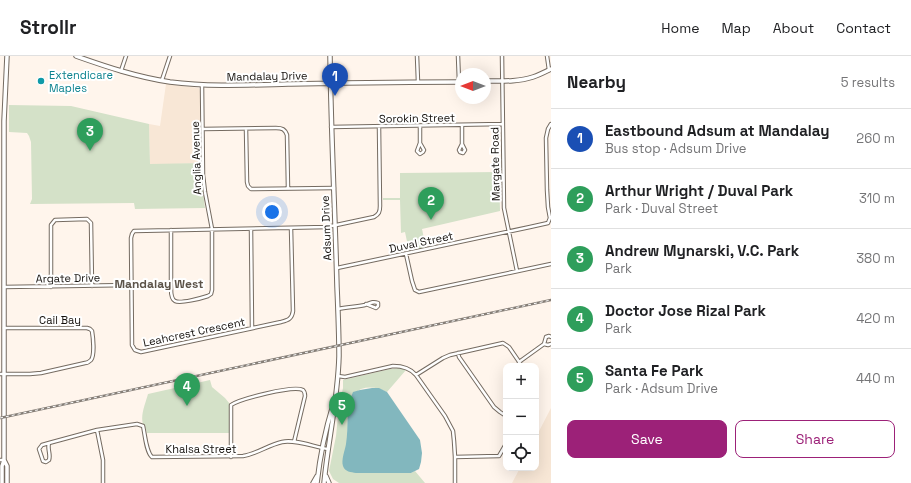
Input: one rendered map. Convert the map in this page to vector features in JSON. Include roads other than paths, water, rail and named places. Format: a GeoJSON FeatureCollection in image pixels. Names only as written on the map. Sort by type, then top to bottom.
{"type":"FeatureCollection","features":[{"type":"Feature","properties":{"kind":"street"},"geometry":{"type":"LineString","coordinates":[[2,483],[2,374],[4,328],[2,287],[2,201],[5,161],[2,121],[7,56]]}},
{"type":"Feature","properties":{"kind":"street","name":"Mandalay Drive"},"geometry":{"type":"LineString","coordinates":[[76,56],[121,72],[162,80],[202,85],[455,82]]}},
{"type":"Feature","properties":{"kind":"street"},"geometry":{"type":"LineString","coordinates":[[121,72],[126,56]]}},
{"type":"Feature","properties":{"kind":"street"},"geometry":{"type":"LineString","coordinates":[[162,80],[170,56]]}},
{"type":"Feature","properties":{"kind":"street","name":"Adsum Drive"},"geometry":{"type":"LineString","coordinates":[[317,483],[322,448],[334,400],[338,376],[339,346],[336,225],[331,128],[330,56]]}},
{"type":"Feature","properties":{"kind":"street"},"geometry":{"type":"LineString","coordinates":[[417,56],[418,82]]}},
{"type":"Feature","properties":{"kind":"street"},"geometry":{"type":"LineString","coordinates":[[458,56],[459,68]]}},
{"type":"Feature","properties":{"kind":"street","name":"Margate Road"},"geometry":{"type":"LineString","coordinates":[[502,56],[504,208],[517,271]]}},
{"type":"Feature","properties":{"kind":"street"},"geometry":{"type":"LineString","coordinates":[[491,81],[524,79],[550,70],[546,56]]}},
{"type":"Feature","properties":{"kind":"street","name":"Anglia Avenue"},"geometry":{"type":"LineString","coordinates":[[171,230],[171,293],[173,300],[177,302],[211,294],[212,229],[203,175],[202,85]]}},
{"type":"Feature","properties":{"kind":"street","name":"Sorokin Street"},"geometry":{"type":"LineString","coordinates":[[331,128],[503,124]]}},
{"type":"Feature","properties":{"kind":"street","name":"Duval Street"},"geometry":{"type":"LineString","coordinates":[[337,268],[548,223],[550,219],[547,190],[546,138],[551,124]]}},
{"type":"Feature","properties":{"kind":"street"},"geometry":{"type":"LineString","coordinates":[[420,126],[420,143]]}},
{"type":"Feature","properties":{"kind":"street"},"geometry":{"type":"LineString","coordinates":[[462,126],[462,144]]}},
{"type":"Feature","properties":{"kind":"street","name":"Leahcrest Crescent"},"geometry":{"type":"LineString","coordinates":[[291,228],[292,316],[290,319],[138,352],[134,350],[132,345],[130,238],[134,231],[327,227],[374,217],[378,215],[380,211],[379,127]]}},
{"type":"Feature","properties":{"kind":"street"},"geometry":{"type":"LineString","coordinates":[[203,129],[282,128],[287,135],[288,188]]}},
{"type":"Feature","properties":{"kind":"street"},"geometry":{"type":"LineString","coordinates":[[246,129],[248,186],[255,189],[334,188]]}},
{"type":"Feature","properties":{"kind":"street"},"geometry":{"type":"LineString","coordinates":[[0,161],[5,161]]}},
{"type":"Feature","properties":{"kind":"street"},"geometry":{"type":"LineString","coordinates":[[51,287],[51,225],[55,220],[86,220],[91,223],[92,286]]}},
{"type":"Feature","properties":{"kind":"street"},"geometry":{"type":"LineString","coordinates":[[251,229],[252,327]]}},
{"type":"Feature","properties":{"kind":"street"},"geometry":{"type":"LineString","coordinates":[[406,254],[415,290],[419,292],[551,264]]}},
{"type":"Feature","properties":{"kind":"street","name":"Argate Drive"},"geometry":{"type":"LineString","coordinates":[[2,287],[131,286]]}},
{"type":"Feature","properties":{"kind":"street"},"geometry":{"type":"LineString","coordinates":[[338,309],[366,304]]}},
{"type":"Feature","properties":{"kind":"street","name":"Cail Bay"},"geometry":{"type":"LineString","coordinates":[[2,374],[41,373],[85,364],[90,362],[93,355],[92,331],[87,328],[4,328]]}},
{"type":"Feature","properties":{"kind":"street"},"geometry":{"type":"LineString","coordinates":[[416,375],[450,355],[503,344],[509,347],[519,362],[544,344],[546,337],[551,337]]}},
{"type":"Feature","properties":{"kind":"street"},"geometry":{"type":"LineString","coordinates":[[544,344],[551,344]]}},
{"type":"Feature","properties":{"kind":"street"},"geometry":{"type":"LineString","coordinates":[[458,353],[459,357],[489,400],[497,410],[503,414]]}},
{"type":"Feature","properties":{"kind":"street"},"geometry":{"type":"LineString","coordinates":[[338,376],[345,377],[399,366],[412,371],[453,431],[455,483]]}},
{"type":"Feature","properties":{"kind":"street"},"geometry":{"type":"LineString","coordinates":[[231,457],[231,405],[258,396],[298,389],[304,391],[306,394],[294,442]]}},
{"type":"Feature","properties":{"kind":"street","name":"Adsum Drive"},"geometry":{"type":"LineString","coordinates":[[324,483],[334,412],[334,400]]}},
{"type":"Feature","properties":{"kind":"street","name":"Khalsa Street"},"geometry":{"type":"LineString","coordinates":[[49,443],[97,430],[140,424],[143,426],[148,450],[152,457],[231,457],[251,455],[284,441],[329,449]]}},
{"type":"Feature","properties":{"kind":"street"},"geometry":{"type":"LineString","coordinates":[[97,430],[103,460],[103,483]]}},
{"type":"Feature","properties":{"kind":"street"},"geometry":{"type":"LineString","coordinates":[[49,443],[48,446],[50,457],[46,462],[43,461],[39,449],[42,445],[49,443]]}},
{"type":"Feature","properties":{"kind":"street"},"geometry":{"type":"LineString","coordinates":[[455,458],[499,456],[503,449]]}},
{"type":"Feature","properties":{"kind":"street"},"geometry":{"type":"LineString","coordinates":[[2,460],[7,466],[7,483]]}},
{"type":"Feature","properties":{"kind":"street"},"geometry":{"type":"LineString","coordinates":[[325,473],[329,483]]}},
{"type":"Feature","properties":{"kind":"street"},"geometry":{"type":"LineString","coordinates":[[313,483],[318,474]]}},
{"type":"Feature","properties":{"kind":"water"},"geometry":{"type":"Polygon","coordinates":[[[379,388],[387,392],[420,440],[422,453],[419,469],[411,473],[356,473],[348,471],[344,468],[342,461],[347,438],[349,404],[353,392],[379,388]]]}},
{"type":"Feature","properties":{"kind":"railway"},"geometry":{"type":"LineString","coordinates":[[0,418],[551,300]]}},
{"type":"Feature","properties":{"kind":"place","name":"Extendicare Maples"},"geometry":{"type":"Point","coordinates":[41,81]}},
{"type":"Feature","properties":{"kind":"place","name":"Eastbound Adsum at Mandalay"},"geometry":{"type":"Point","coordinates":[335,96]}},
{"type":"Feature","properties":{"kind":"place","name":"Andrew Mynarski, V.C. Park"},"geometry":{"type":"Point","coordinates":[90,151]}},
{"type":"Feature","properties":{"kind":"place","name":"Arthur Wright / Duval Park"},"geometry":{"type":"Point","coordinates":[431,220]}},
{"type":"Feature","properties":{"kind":"place","name":"Doctor Jose Rizal Park"},"geometry":{"type":"Point","coordinates":[187,406]}},
{"type":"Feature","properties":{"kind":"place","name":"Santa Fe Park"},"geometry":{"type":"Point","coordinates":[342,425]}},
{"type":"Feature","properties":{"kind":"district","name":"Mandalay West"},"geometry":{"type":"Point","coordinates":[159,284]}}]}
